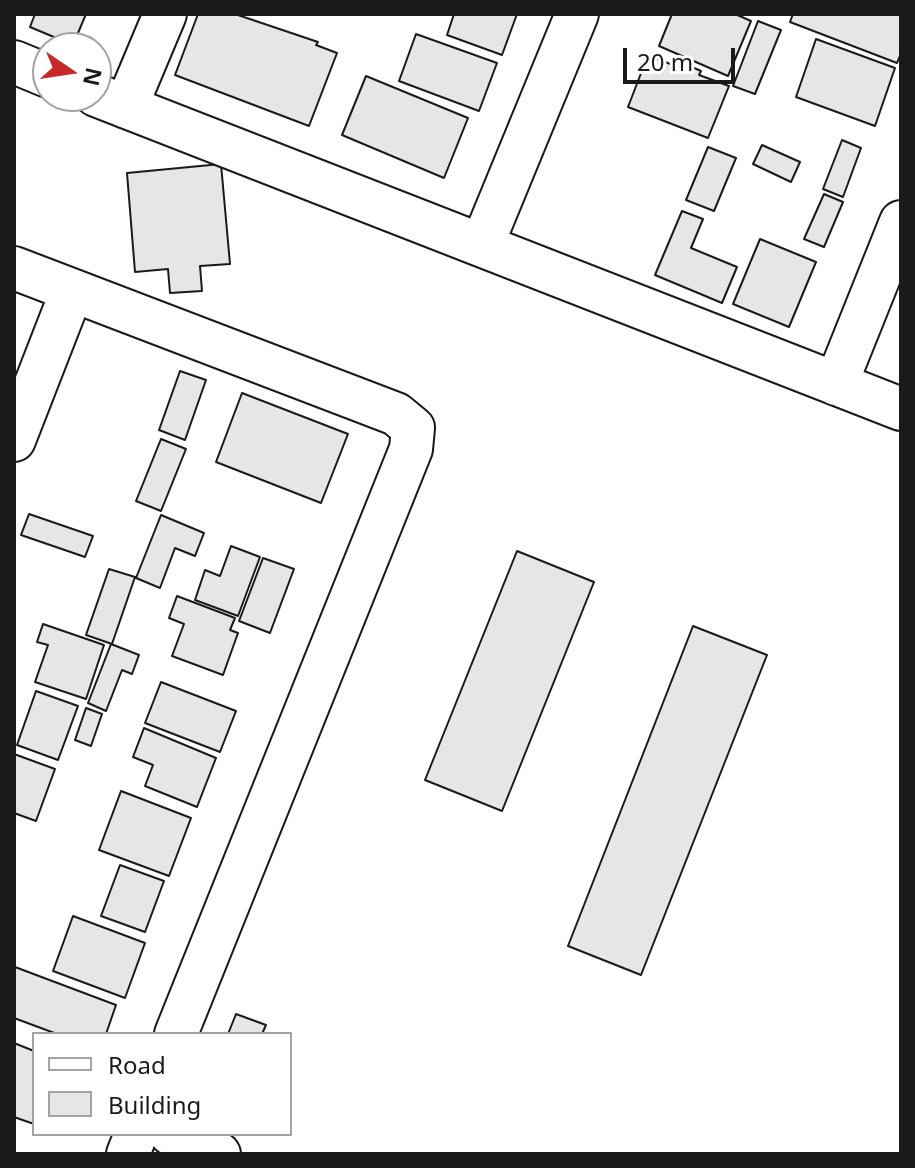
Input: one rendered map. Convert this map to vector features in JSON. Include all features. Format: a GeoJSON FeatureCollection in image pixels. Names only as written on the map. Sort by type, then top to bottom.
{"type":"FeatureCollection","features":[{"type":"Feature","properties":{"kind":"street"},"geometry":{"type":"LineString","coordinates":[[112,99],[165,14]]}},
{"type":"Feature","properties":{"kind":"street"},"geometry":{"type":"LineString","coordinates":[[482,245],[577,14]]}},
{"type":"Feature","properties":{"kind":"street"},"geometry":{"type":"LineString","coordinates":[[112,101],[901,409]]}},
{"type":"Feature","properties":{"kind":"street"},"geometry":{"type":"LineString","coordinates":[[836,384],[901,222]]}},
{"type":"Feature","properties":{"kind":"street"},"geometry":{"type":"LineString","coordinates":[[14,268],[396,414],[413,428],[411,449],[177,1032]]}},
{"type":"Feature","properties":{"kind":"street"},"geometry":{"type":"LineString","coordinates":[[14,440],[72,291]]}},
{"type":"Feature","properties":{"kind":"street"},"geometry":{"type":"LineString","coordinates":[[176,1136],[219,1154]]}},
{"type":"Feature","properties":{"kind":"building"},"geometry":{"type":"Polygon","coordinates":[[[35,14],[86,14],[78,32],[42,32],[30,27],[35,14]]]}},
{"type":"Feature","properties":{"kind":"building"},"geometry":{"type":"Polygon","coordinates":[[[198,14],[235,14],[318,42],[316,45],[337,53],[309,126],[175,75],[198,14]]]}},
{"type":"Feature","properties":{"kind":"building"},"geometry":{"type":"Polygon","coordinates":[[[454,14],[517,14],[502,55],[447,35],[454,14]]]}},
{"type":"Feature","properties":{"kind":"building"},"geometry":{"type":"Polygon","coordinates":[[[672,14],[735,14],[751,21],[728,76],[659,46],[672,14]]]}},
{"type":"Feature","properties":{"kind":"building"},"geometry":{"type":"Polygon","coordinates":[[[793,14],[901,14],[901,53],[897,63],[790,22],[793,14]]]}},
{"type":"Feature","properties":{"kind":"building"},"geometry":{"type":"Polygon","coordinates":[[[758,21],[781,30],[755,94],[733,86],[758,21]]]}},
{"type":"Feature","properties":{"kind":"building"},"geometry":{"type":"Polygon","coordinates":[[[416,34],[497,63],[479,111],[399,81],[416,34]]]}},
{"type":"Feature","properties":{"kind":"building"},"geometry":{"type":"Polygon","coordinates":[[[816,39],[895,68],[875,126],[796,97],[816,39]]]}},
{"type":"Feature","properties":{"kind":"building"},"geometry":{"type":"Polygon","coordinates":[[[648,55],[685,70],[687,65],[701,71],[699,75],[729,86],[708,138],[628,107],[648,55]]]}},
{"type":"Feature","properties":{"kind":"building"},"geometry":{"type":"Polygon","coordinates":[[[366,76],[468,118],[444,178],[342,135],[366,76]]]}},
{"type":"Feature","properties":{"kind":"building"},"geometry":{"type":"Polygon","coordinates":[[[842,140],[861,148],[843,197],[823,189],[842,140]]]}},
{"type":"Feature","properties":{"kind":"building"},"geometry":{"type":"Polygon","coordinates":[[[762,145],[800,162],[791,182],[753,164],[762,145]]]}},
{"type":"Feature","properties":{"kind":"building"},"geometry":{"type":"Polygon","coordinates":[[[708,147],[736,158],[714,211],[686,200],[708,147]]]}},
{"type":"Feature","properties":{"kind":"building"},"geometry":{"type":"Polygon","coordinates":[[[221,164],[230,264],[200,266],[202,291],[170,293],[168,269],[135,272],[127,173],[221,164]]]}},
{"type":"Feature","properties":{"kind":"building"},"geometry":{"type":"Polygon","coordinates":[[[824,194],[843,202],[824,247],[804,239],[824,194]]]}},
{"type":"Feature","properties":{"kind":"building"},"geometry":{"type":"Polygon","coordinates":[[[682,211],[703,219],[691,248],[737,267],[722,303],[655,275],[682,211]]]}},
{"type":"Feature","properties":{"kind":"building"},"geometry":{"type":"Polygon","coordinates":[[[760,239],[816,262],[789,327],[733,304],[760,239]]]}},
{"type":"Feature","properties":{"kind":"building"},"geometry":{"type":"Polygon","coordinates":[[[180,371],[206,380],[185,440],[159,430],[180,371]]]}},
{"type":"Feature","properties":{"kind":"building"},"geometry":{"type":"Polygon","coordinates":[[[242,393],[348,434],[321,503],[216,462],[242,393]]]}},
{"type":"Feature","properties":{"kind":"building"},"geometry":{"type":"Polygon","coordinates":[[[161,439],[186,449],[161,511],[136,501],[161,439]]]}},
{"type":"Feature","properties":{"kind":"building"},"geometry":{"type":"Polygon","coordinates":[[[29,514],[93,536],[85,557],[21,535],[29,514]]]}},
{"type":"Feature","properties":{"kind":"building"},"geometry":{"type":"Polygon","coordinates":[[[161,515],[204,533],[195,556],[175,548],[160,588],[136,578],[161,515]]]}},
{"type":"Feature","properties":{"kind":"building"},"geometry":{"type":"Polygon","coordinates":[[[231,546],[260,557],[238,616],[195,600],[205,570],[220,576],[231,546]]]}},
{"type":"Feature","properties":{"kind":"building"},"geometry":{"type":"Polygon","coordinates":[[[517,551],[594,582],[502,811],[425,780],[517,551]]]}},
{"type":"Feature","properties":{"kind":"building"},"geometry":{"type":"Polygon","coordinates":[[[263,558],[294,569],[270,633],[239,621],[263,558]]]}},
{"type":"Feature","properties":{"kind":"building"},"geometry":{"type":"Polygon","coordinates":[[[109,569],[135,577],[112,644],[86,635],[109,569]]]}},
{"type":"Feature","properties":{"kind":"building"},"geometry":{"type":"Polygon","coordinates":[[[177,596],[235,618],[230,630],[238,633],[223,675],[172,656],[184,624],[169,618],[177,596]]]}},
{"type":"Feature","properties":{"kind":"building"},"geometry":{"type":"Polygon","coordinates":[[[43,624],[104,645],[86,699],[35,682],[48,645],[37,642],[43,624]]]}},
{"type":"Feature","properties":{"kind":"building"},"geometry":{"type":"Polygon","coordinates":[[[693,626],[767,655],[641,975],[568,946],[693,626]]]}},
{"type":"Feature","properties":{"kind":"building"},"geometry":{"type":"Polygon","coordinates":[[[111,644],[139,655],[132,674],[122,670],[106,711],[88,703],[111,644]]]}},
{"type":"Feature","properties":{"kind":"building"},"geometry":{"type":"Polygon","coordinates":[[[161,682],[236,711],[220,752],[145,723],[161,682]]]}},
{"type":"Feature","properties":{"kind":"building"},"geometry":{"type":"Polygon","coordinates":[[[36,691],[78,706],[58,760],[17,745],[36,691]]]}},
{"type":"Feature","properties":{"kind":"building"},"geometry":{"type":"Polygon","coordinates":[[[86,708],[102,714],[91,746],[75,740],[86,708]]]}},
{"type":"Feature","properties":{"kind":"building"},"geometry":{"type":"Polygon","coordinates":[[[144,728],[216,758],[197,807],[145,786],[153,765],[133,757],[144,728]]]}},
{"type":"Feature","properties":{"kind":"building"},"geometry":{"type":"Polygon","coordinates":[[[14,754],[55,769],[36,821],[14,813],[14,754]]]}},
{"type":"Feature","properties":{"kind":"building"},"geometry":{"type":"Polygon","coordinates":[[[121,791],[191,818],[169,876],[99,850],[121,791]]]}},
{"type":"Feature","properties":{"kind":"building"},"geometry":{"type":"Polygon","coordinates":[[[120,865],[164,881],[145,932],[101,916],[120,865]]]}},
{"type":"Feature","properties":{"kind":"building"},"geometry":{"type":"Polygon","coordinates":[[[73,916],[145,943],[125,998],[53,971],[73,916]]]}},
{"type":"Feature","properties":{"kind":"building"},"geometry":{"type":"Polygon","coordinates":[[[15,967],[116,1005],[107,1032],[52,1032],[14,1018],[15,967]]]}},
{"type":"Feature","properties":{"kind":"building"},"geometry":{"type":"Polygon","coordinates":[[[236,1014],[266,1025],[263,1032],[229,1032],[236,1014]]]}},
{"type":"Feature","properties":{"kind":"building"},"geometry":{"type":"Polygon","coordinates":[[[14,1043],[32,1050],[32,1123],[14,1117],[14,1043]]]}}]}
